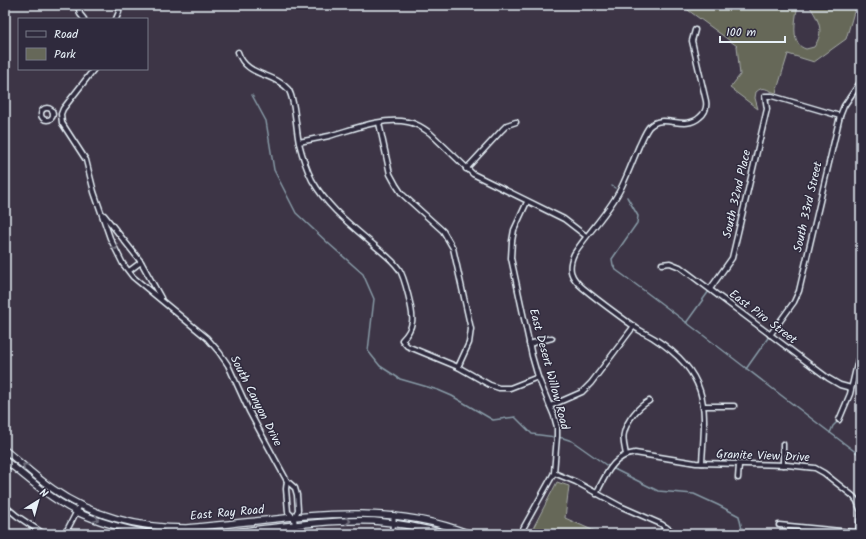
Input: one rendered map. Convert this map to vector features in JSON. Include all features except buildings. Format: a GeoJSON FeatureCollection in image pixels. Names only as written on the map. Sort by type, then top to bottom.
{"type":"FeatureCollection","features":[{"type":"Feature","properties":{"kind":"main road","name":"East Ray Road"},"geometry":{"type":"LineString","coordinates":[[5,450],[53,489],[80,505],[117,519],[142,525],[170,528],[343,521],[394,523],[425,528],[447,534]]}},
{"type":"Feature","properties":{"kind":"main road"},"geometry":{"type":"LineString","coordinates":[[5,460],[49,495],[76,511],[108,524],[151,534]]}},
{"type":"Feature","properties":{"kind":"main road","name":"East Ray Road"},"geometry":{"type":"LineString","coordinates":[[218,534],[346,513],[394,515],[428,521],[470,534]]}},
{"type":"Feature","properties":{"kind":"street"},"geometry":{"type":"LineString","coordinates":[[78,5],[80,14],[83,18]]}},
{"type":"Feature","properties":{"kind":"street"},"geometry":{"type":"LineString","coordinates":[[116,18],[120,5]]}},
{"type":"Feature","properties":{"kind":"street"},"geometry":{"type":"LineString","coordinates":[[695,30],[692,41],[707,106],[702,116],[692,123],[684,124],[664,121],[655,123],[649,127],[621,188],[574,254],[570,262],[570,270],[575,281],[583,288],[675,354],[687,367],[695,379],[700,391],[703,406],[702,464]]}},
{"type":"Feature","properties":{"kind":"street"},"geometry":{"type":"LineString","coordinates":[[238,52],[247,67],[279,82],[288,90],[292,99],[299,142],[305,163],[311,178],[324,197],[338,213],[399,268],[404,279],[412,320],[407,335],[402,340],[407,346],[458,366],[490,385],[499,388],[510,388],[538,377]]}},
{"type":"Feature","properties":{"kind":"street"},"geometry":{"type":"LineString","coordinates":[[53,114],[61,114],[63,109],[93,70]]}},
{"type":"Feature","properties":{"kind":"street","name":"South 33rd Street"},"geometry":{"type":"LineString","coordinates":[[770,335],[794,302],[799,291],[840,116],[844,106],[861,81]]}},
{"type":"Feature","properties":{"kind":"street","name":"South 32nd Place"},"geometry":{"type":"LineString","coordinates":[[710,289],[732,258],[767,109],[765,96],[772,96],[840,116]]}},
{"type":"Feature","properties":{"kind":"street","name":"South Canyon Drive"},"geometry":{"type":"LineString","coordinates":[[61,114],[62,123],[86,160],[94,192],[110,238],[123,264],[133,277],[207,338],[219,352],[228,365],[249,411],[287,481],[294,488],[297,500]]}},
{"type":"Feature","properties":{"kind":"street"},"geometry":{"type":"LineString","coordinates":[[299,142],[329,136],[362,126],[394,121],[408,122],[423,128],[466,169],[481,180],[564,219],[586,236]]}},
{"type":"Feature","properties":{"kind":"street"},"geometry":{"type":"LineString","coordinates":[[466,169],[507,125],[516,122]]}},
{"type":"Feature","properties":{"kind":"street"},"geometry":{"type":"LineString","coordinates":[[379,123],[390,174],[396,186],[402,194],[443,231],[453,248],[471,329],[469,343],[458,366]]}},
{"type":"Feature","properties":{"kind":"street","name":"East Desert Willow Road"},"geometry":{"type":"LineString","coordinates":[[527,202],[514,230],[511,258],[529,344],[538,377],[557,427],[557,447],[554,473]]}},
{"type":"Feature","properties":{"kind":"street","name":"South Canyon Drive"},"geometry":{"type":"LineString","coordinates":[[101,211],[141,262],[165,303]]}},
{"type":"Feature","properties":{"kind":"street"},"geometry":{"type":"LineString","coordinates":[[129,271],[141,262]]}},
{"type":"Feature","properties":{"kind":"street","name":"East Piro Street"},"geometry":{"type":"LineString","coordinates":[[662,264],[675,264],[828,378],[840,385],[851,388]]}},
{"type":"Feature","properties":{"kind":"street"},"geometry":{"type":"LineString","coordinates":[[550,406],[582,392],[591,383],[634,326]]}},
{"type":"Feature","properties":{"kind":"street"},"geometry":{"type":"LineString","coordinates":[[529,344],[552,338]]}},
{"type":"Feature","properties":{"kind":"street"},"geometry":{"type":"LineString","coordinates":[[839,420],[851,388],[861,347]]}},
{"type":"Feature","properties":{"kind":"street"},"geometry":{"type":"LineString","coordinates":[[596,494],[613,465],[620,458],[626,455],[624,434],[627,425],[640,406],[649,401]]}},
{"type":"Feature","properties":{"kind":"street"},"geometry":{"type":"LineString","coordinates":[[703,406],[734,406]]}},
{"type":"Feature","properties":{"kind":"street"},"geometry":{"type":"LineString","coordinates":[[783,444],[783,465]]}},
{"type":"Feature","properties":{"kind":"street","name":"Granite View Drive"},"geometry":{"type":"LineString","coordinates":[[626,455],[635,453],[702,464],[783,465],[815,468],[824,473],[853,496],[857,501],[861,512],[859,533]]}},
{"type":"Feature","properties":{"kind":"street"},"geometry":{"type":"LineString","coordinates":[[738,478],[739,465]]}},
{"type":"Feature","properties":{"kind":"street"},"geometry":{"type":"LineString","coordinates":[[520,534],[554,473],[576,482],[596,494],[666,527],[676,534]]}},
{"type":"Feature","properties":{"kind":"street","name":"South Canyon Drive"},"geometry":{"type":"LineString","coordinates":[[287,481],[286,489],[288,512],[295,522]]}},
{"type":"Feature","properties":{"kind":"street"},"geometry":{"type":"LineString","coordinates":[[287,501],[297,500],[298,510],[295,522],[296,534]]}},
{"type":"Feature","properties":{"kind":"street"},"geometry":{"type":"LineString","coordinates":[[65,534],[80,505]]}},
{"type":"Feature","properties":{"kind":"street"},"geometry":{"type":"LineString","coordinates":[[5,506],[44,534]]}},
{"type":"Feature","properties":{"kind":"street"},"geometry":{"type":"LineString","coordinates":[[392,534],[394,515]]}},
{"type":"Feature","properties":{"kind":"street"},"geometry":{"type":"LineString","coordinates":[[779,525],[859,533]]}},
{"type":"Feature","properties":{"kind":"street"},"geometry":{"type":"LineString","coordinates":[[661,534],[666,527]]}},
{"type":"Feature","properties":{"kind":"green space"},"geometry":{"type":"Polygon","coordinates":[[[681,5],[798,5],[795,35],[799,45],[806,49],[814,47],[820,31],[816,16],[809,5],[856,5],[846,39],[814,62],[788,54],[776,93],[763,88],[756,92],[755,98],[758,109],[730,88],[740,75],[737,46],[681,5]]]}},
{"type":"Feature","properties":{"kind":"green space"},"geometry":{"type":"Polygon","coordinates":[[[557,482],[569,486],[565,518],[601,534],[530,534],[557,482]]]}},
{"type":"Feature","properties":{"kind":"waterway"},"geometry":{"type":"LineString","coordinates":[[252,95],[266,121],[274,170],[296,213],[363,274],[374,299],[368,351],[380,366],[400,379],[438,390],[452,396],[493,420],[515,417],[532,434],[563,438],[572,441],[606,465],[658,491],[694,494],[718,505],[739,516],[743,534]]}},
{"type":"Feature","properties":{"kind":"waterway"},"geometry":{"type":"LineString","coordinates":[[627,197],[638,216],[637,223],[612,259],[616,270],[861,456]]}},
{"type":"Feature","properties":{"kind":"waterway"},"geometry":{"type":"LineString","coordinates":[[686,323],[709,291]]}},
{"type":"Feature","properties":{"kind":"waterway"},"geometry":{"type":"LineString","coordinates":[[746,369],[770,335]]}},
{"type":"Feature","properties":{"kind":"waterway"},"geometry":{"type":"LineString","coordinates":[[830,433],[833,426],[839,420]]}}]}
